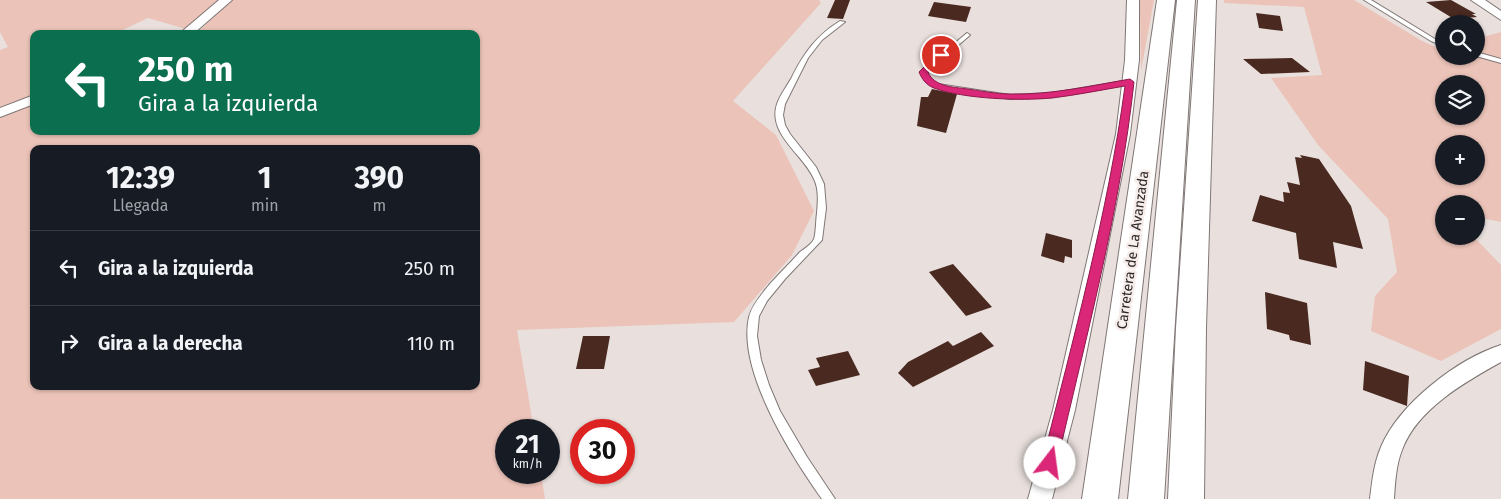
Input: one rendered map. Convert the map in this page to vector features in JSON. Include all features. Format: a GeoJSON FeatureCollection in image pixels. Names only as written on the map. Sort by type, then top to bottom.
{"type":"FeatureCollection","features":[{"type":"Feature","properties":{"kind":"main road","name":"Carretera de La Avanzada"},"geometry":{"type":"LineString","coordinates":[[1100,499],[1166,0]]}},
{"type":"Feature","properties":{"kind":"main road","name":"Carretera de La Avanzada"},"geometry":{"type":"LineString","coordinates":[[1146,499],[1203,3]]}},
{"type":"Feature","properties":{"kind":"main road"},"geometry":{"type":"LineString","coordinates":[[1186,499],[1203,3]]}},
{"type":"Feature","properties":{"kind":"main road"},"geometry":{"type":"LineString","coordinates":[[1088,499],[1104,462]]}},
{"type":"Feature","properties":{"kind":"street"},"geometry":{"type":"LineString","coordinates":[[190,30],[226,0]]}},
{"type":"Feature","properties":{"kind":"street"},"geometry":{"type":"LineString","coordinates":[[1040,499],[1064,410],[1089,302],[1123,134],[1130,82],[1133,0]]}},
{"type":"Feature","properties":{"kind":"street"},"geometry":{"type":"LineString","coordinates":[[1477,0],[1501,16]]}},
{"type":"Feature","properties":{"kind":"street"},"geometry":{"type":"LineString","coordinates":[[0,113],[30,102]]}},
{"type":"Feature","properties":{"kind":"street"},"geometry":{"type":"LineString","coordinates":[[1382,499],[1392,447],[1411,415],[1445,388],[1501,354]]}},
{"type":"Feature","properties":{"kind":"lane"},"geometry":{"type":"LineString","coordinates":[[1367,0],[1435,41]]}},
{"type":"Feature","properties":{"kind":"lane"},"geometry":{"type":"LineString","coordinates":[[829,499],[812,476],[760,382],[751,342],[754,315],[764,300],[818,240],[820,227],[821,187],[818,178],[792,144],[778,112],[806,54],[824,32],[842,22]]}},
{"type":"Feature","properties":{"kind":"lane"},"geometry":{"type":"LineString","coordinates":[[967,35],[923,72],[926,80],[936,86],[1010,97],[1052,95],[1130,82]]}},
{"type":"Feature","properties":{"kind":"lane"},"geometry":{"type":"LineString","coordinates":[[1485,56],[1501,60]]}},
{"type":"Feature","properties":{"kind":"shaded area"},"geometry":{"type":"Polygon","coordinates":[[[0,0],[221,0],[196,23],[186,29],[148,18],[122,30],[30,30],[30,99],[0,110],[0,50],[8,47],[0,32],[0,0]]]}},
{"type":"Feature","properties":{"kind":"shaded area"},"geometry":{"type":"Polygon","coordinates":[[[231,0],[819,0],[821,3],[733,101],[776,135],[814,211],[792,255],[734,322],[517,330],[532,419],[495,419],[495,484],[543,484],[545,499],[0,499],[0,116],[30,105],[30,135],[480,135],[480,30],[200,30],[231,0]]]}},
{"type":"Feature","properties":{"kind":"shaded area"},"geometry":{"type":"Polygon","coordinates":[[[1140,0],[1154,0],[1141,71],[1140,9],[1140,0]]]}},
{"type":"Feature","properties":{"kind":"shaded area"},"geometry":{"type":"Polygon","coordinates":[[[1224,0],[1354,0],[1435,47],[1435,65],[1485,65],[1485,36],[1501,32],[1501,222],[1485,219],[1485,195],[1435,195],[1435,245],[1482,245],[1501,265],[1501,329],[1441,361],[1371,331],[1375,296],[1397,272],[1388,219],[1318,145],[1271,78],[1322,75],[1304,7],[1224,3],[1224,0]]]}},
{"type":"Feature","properties":{"kind":"building"},"geometry":{"type":"Polygon","coordinates":[[[835,0],[850,0],[843,19],[827,18],[835,0]]]}},
{"type":"Feature","properties":{"kind":"building"},"geometry":{"type":"Polygon","coordinates":[[[1451,0],[1476,14],[1447,15],[1426,2],[1451,0]]]}},
{"type":"Feature","properties":{"kind":"building"},"geometry":{"type":"Polygon","coordinates":[[[934,2],[971,7],[966,22],[928,16],[934,2]]]}},
{"type":"Feature","properties":{"kind":"building"},"geometry":{"type":"Polygon","coordinates":[[[1256,13],[1280,16],[1283,31],[1259,28],[1256,13]]]}},
{"type":"Feature","properties":{"kind":"building"},"geometry":{"type":"Polygon","coordinates":[[[1292,58],[1310,72],[1261,74],[1243,59],[1292,58]]]}},
{"type":"Feature","properties":{"kind":"building"},"geometry":{"type":"Polygon","coordinates":[[[932,89],[957,94],[946,133],[917,126],[921,97],[928,97],[932,89]]]}},
{"type":"Feature","properties":{"kind":"building"},"geometry":{"type":"Polygon","coordinates":[[[1300,155],[1319,159],[1351,206],[1363,249],[1333,242],[1337,268],[1299,259],[1296,233],[1252,221],[1260,195],[1284,202],[1283,192],[1290,193],[1287,182],[1300,185],[1295,157],[1302,158],[1300,155]]]}},
{"type":"Feature","properties":{"kind":"building"},"geometry":{"type":"Polygon","coordinates":[[[1046,233],[1072,240],[1072,258],[1065,256],[1064,263],[1041,256],[1046,233]]]}},
{"type":"Feature","properties":{"kind":"building"},"geometry":{"type":"Polygon","coordinates":[[[953,264],[992,307],[966,316],[929,272],[953,264]]]}},
{"type":"Feature","properties":{"kind":"building"},"geometry":{"type":"Polygon","coordinates":[[[1265,292],[1307,303],[1311,345],[1290,340],[1289,335],[1267,329],[1265,292]]]}},
{"type":"Feature","properties":{"kind":"building"},"geometry":{"type":"Polygon","coordinates":[[[981,332],[994,346],[913,387],[898,373],[908,362],[948,341],[953,346],[981,332]]]}},
{"type":"Feature","properties":{"kind":"building"},"geometry":{"type":"Polygon","coordinates":[[[583,336],[610,336],[604,369],[576,369],[583,336]]]}},
{"type":"Feature","properties":{"kind":"building"},"geometry":{"type":"Polygon","coordinates":[[[848,351],[860,375],[816,386],[808,370],[820,367],[816,358],[848,351]]]}},
{"type":"Feature","properties":{"kind":"building"},"geometry":{"type":"Polygon","coordinates":[[[1365,361],[1409,376],[1407,406],[1363,390],[1365,361]]]}},
{"type":"Feature","properties":{"kind":"route"},"geometry":{"type":"LineString","coordinates":[[941,55],[923,72],[926,80],[936,86],[961,91],[1010,97],[1052,95],[1130,82],[1123,134],[1089,302],[1050,463]]}}]}
